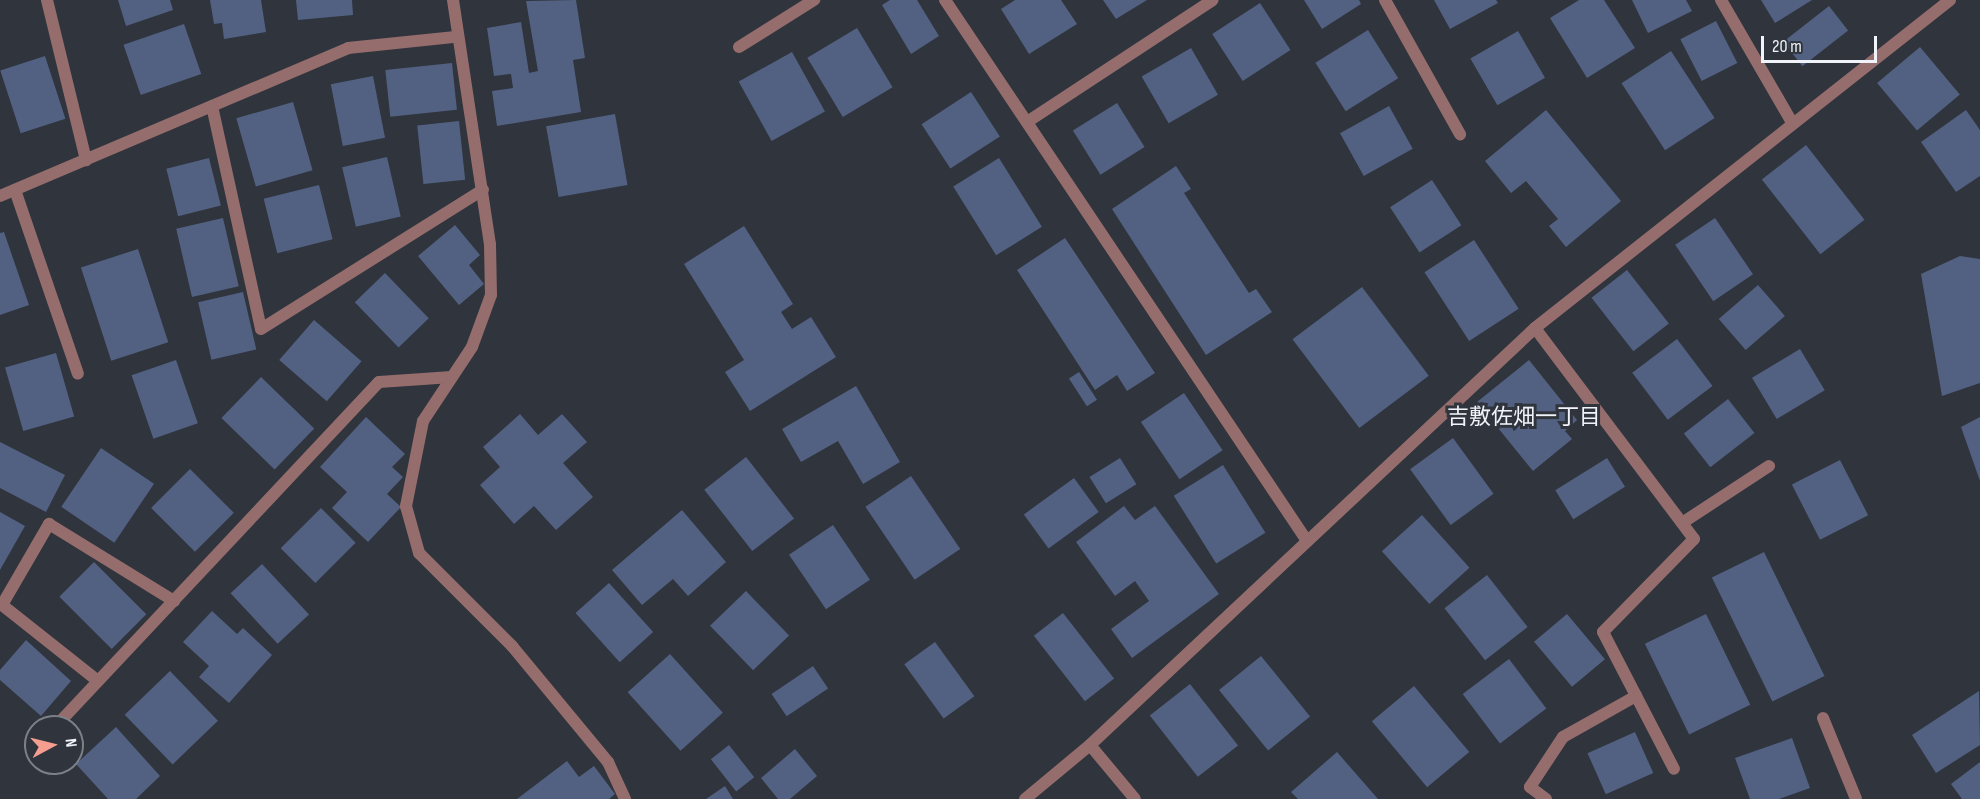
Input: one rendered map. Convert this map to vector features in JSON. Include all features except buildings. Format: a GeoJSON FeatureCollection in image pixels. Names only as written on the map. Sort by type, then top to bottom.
{"type":"FeatureCollection","features":[{"type":"Feature","properties":{"kind":"street"},"geometry":{"type":"LineString","coordinates":[[47,0],[86,160]]}},
{"type":"Feature","properties":{"kind":"street"},"geometry":{"type":"LineString","coordinates":[[453,0],[455,37],[483,190],[491,295],[472,347],[423,421],[410,465],[406,507],[419,553],[520,655],[608,762],[625,799]]}},
{"type":"Feature","properties":{"kind":"street"},"geometry":{"type":"LineString","coordinates":[[739,47],[814,0]]}},
{"type":"Feature","properties":{"kind":"street"},"geometry":{"type":"LineString","coordinates":[[945,0],[1307,542]]}},
{"type":"Feature","properties":{"kind":"street"},"geometry":{"type":"LineString","coordinates":[[1027,122],[1212,0]]}},
{"type":"Feature","properties":{"kind":"street"},"geometry":{"type":"LineString","coordinates":[[1385,0],[1460,134]]}},
{"type":"Feature","properties":{"kind":"street"},"geometry":{"type":"LineString","coordinates":[[1721,0],[1793,124]]}},
{"type":"Feature","properties":{"kind":"street"},"geometry":{"type":"LineString","coordinates":[[1025,799],[1090,745],[1535,328],[1950,0]]}},
{"type":"Feature","properties":{"kind":"street"},"geometry":{"type":"LineString","coordinates":[[0,196],[348,48],[455,37]]}},
{"type":"Feature","properties":{"kind":"street"},"geometry":{"type":"LineString","coordinates":[[212,106],[261,329],[483,190]]}},
{"type":"Feature","properties":{"kind":"street"},"geometry":{"type":"LineString","coordinates":[[15,190],[78,374]]}},
{"type":"Feature","properties":{"kind":"street"},"geometry":{"type":"LineString","coordinates":[[1535,328],[1694,539],[1603,633],[1674,769]]}},
{"type":"Feature","properties":{"kind":"street"},"geometry":{"type":"LineString","coordinates":[[66,715],[379,382],[452,377]]}},
{"type":"Feature","properties":{"kind":"street"},"geometry":{"type":"LineString","coordinates":[[1682,523],[1769,466]]}},
{"type":"Feature","properties":{"kind":"street"},"geometry":{"type":"LineString","coordinates":[[98,681],[2,605],[49,524],[174,601]]}},
{"type":"Feature","properties":{"kind":"street"},"geometry":{"type":"LineString","coordinates":[[1546,799],[1530,787],[1563,737],[1636,696]]}},
{"type":"Feature","properties":{"kind":"street"},"geometry":{"type":"LineString","coordinates":[[1823,718],[1856,799]]}},
{"type":"Feature","properties":{"kind":"street"},"geometry":{"type":"LineString","coordinates":[[1090,745],[1135,799]]}},
{"type":"Feature","properties":{"kind":"district","name":"吉敷佐畑一丁目"},"geometry":{"type":"Point","coordinates":[1524,418]}}]}
